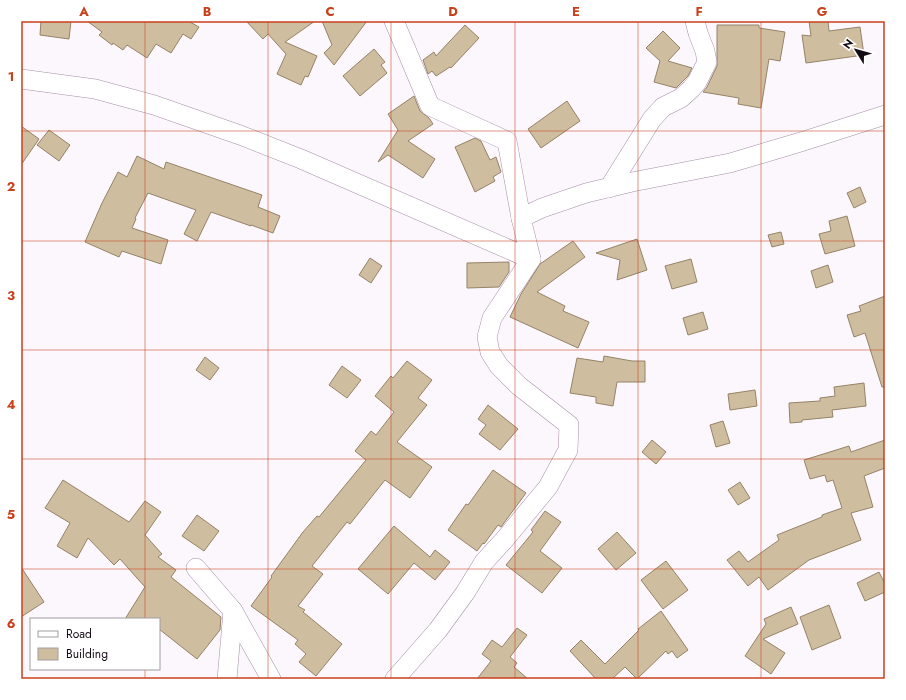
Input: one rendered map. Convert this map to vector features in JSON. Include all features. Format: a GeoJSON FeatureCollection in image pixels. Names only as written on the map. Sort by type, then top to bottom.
{"type":"FeatureCollection","features":[{"type":"Feature","properties":{"kind":"street"},"geometry":{"type":"LineString","coordinates":[[394,21],[430,106],[507,141],[521,218],[531,259],[492,318],[487,337],[490,352],[499,366],[519,386],[569,425],[568,450],[548,487],[484,562],[438,630],[395,679]]}},
{"type":"Feature","properties":{"kind":"street"},"geometry":{"type":"LineString","coordinates":[[608,188],[644,129],[663,107],[681,98],[691,89],[697,82],[708,62],[695,21]]}},
{"type":"Feature","properties":{"kind":"street"},"geometry":{"type":"LineString","coordinates":[[21,79],[95,89],[154,105],[240,135],[301,159],[531,259]]}},
{"type":"Feature","properties":{"kind":"street"},"geometry":{"type":"LineString","coordinates":[[521,218],[542,208],[586,193],[730,163],[885,115]]}},
{"type":"Feature","properties":{"kind":"street"},"geometry":{"type":"LineString","coordinates":[[196,568],[232,611],[271,679]]}},
{"type":"Feature","properties":{"kind":"street"},"geometry":{"type":"LineString","coordinates":[[227,679],[232,611]]}},
{"type":"Feature","properties":{"kind":"building"},"geometry":{"type":"Polygon","coordinates":[[[41,21],[71,21],[69,39],[40,35],[41,21]]]}},
{"type":"Feature","properties":{"kind":"building"},"geometry":{"type":"Polygon","coordinates":[[[87,21],[191,21],[190,22],[199,27],[191,39],[183,34],[171,53],[156,44],[147,58],[127,45],[123,50],[113,43],[112,45],[99,35],[102,32],[87,21]]]}},
{"type":"Feature","properties":{"kind":"building"},"geometry":{"type":"Polygon","coordinates":[[[246,21],[315,21],[285,42],[317,56],[308,77],[305,76],[301,85],[277,74],[286,54],[268,34],[263,39],[246,21]]]}},
{"type":"Feature","properties":{"kind":"building"},"geometry":{"type":"Polygon","coordinates":[[[322,21],[367,21],[334,65],[324,53],[332,45],[322,21]]]}},
{"type":"Feature","properties":{"kind":"building"},"geometry":{"type":"Polygon","coordinates":[[[809,21],[828,21],[829,31],[860,27],[864,55],[806,63],[802,35],[811,36],[809,21]]]}},
{"type":"Feature","properties":{"kind":"building"},"geometry":{"type":"Polygon","coordinates":[[[465,25],[479,38],[451,68],[450,67],[436,76],[432,71],[428,74],[423,60],[434,52],[436,56],[465,25]]]}},
{"type":"Feature","properties":{"kind":"building"},"geometry":{"type":"Polygon","coordinates":[[[717,25],[759,25],[759,28],[785,32],[780,61],[769,59],[761,108],[738,104],[739,98],[703,92],[717,66],[717,25]]]}},
{"type":"Feature","properties":{"kind":"building"},"geometry":{"type":"Polygon","coordinates":[[[663,31],[680,48],[668,61],[692,68],[688,76],[676,88],[654,82],[660,61],[646,48],[663,31]]]}},
{"type":"Feature","properties":{"kind":"building"},"geometry":{"type":"Polygon","coordinates":[[[374,49],[385,62],[381,65],[387,73],[360,96],[343,76],[374,49]]]}},
{"type":"Feature","properties":{"kind":"building"},"geometry":{"type":"Polygon","coordinates":[[[414,96],[420,111],[429,118],[433,124],[408,141],[435,159],[423,178],[388,155],[378,162],[398,130],[388,114],[414,96]]]}},
{"type":"Feature","properties":{"kind":"building"},"geometry":{"type":"Polygon","coordinates":[[[567,101],[580,121],[541,148],[528,129],[567,101]]]}},
{"type":"Feature","properties":{"kind":"building"},"geometry":{"type":"Polygon","coordinates":[[[21,126],[39,139],[21,165],[21,126]]]}},
{"type":"Feature","properties":{"kind":"building"},"geometry":{"type":"Polygon","coordinates":[[[49,130],[70,145],[59,161],[37,145],[49,130]]]}},
{"type":"Feature","properties":{"kind":"building"},"geometry":{"type":"Polygon","coordinates":[[[475,138],[481,141],[490,160],[496,157],[501,172],[493,177],[495,181],[475,192],[455,147],[475,138]]]}},
{"type":"Feature","properties":{"kind":"building"},"geometry":{"type":"Polygon","coordinates":[[[137,156],[164,169],[166,162],[262,195],[258,207],[280,216],[273,233],[211,212],[197,241],[184,234],[196,210],[148,193],[135,218],[136,219],[132,228],[168,240],[161,264],[122,251],[119,257],[85,242],[102,203],[118,172],[127,177],[137,156]]]}},
{"type":"Feature","properties":{"kind":"building"},"geometry":{"type":"Polygon","coordinates":[[[860,187],[866,202],[854,208],[847,193],[860,187]]]}},
{"type":"Feature","properties":{"kind":"building"},"geometry":{"type":"Polygon","coordinates":[[[847,216],[855,246],[825,254],[819,234],[831,231],[829,221],[847,216]]]}},
{"type":"Feature","properties":{"kind":"building"},"geometry":{"type":"Polygon","coordinates":[[[781,232],[784,244],[772,247],[768,235],[781,232]]]}},
{"type":"Feature","properties":{"kind":"building"},"geometry":{"type":"Polygon","coordinates":[[[637,239],[647,270],[617,280],[620,260],[596,253],[637,239]]]}},
{"type":"Feature","properties":{"kind":"building"},"geometry":{"type":"Polygon","coordinates":[[[573,241],[585,257],[537,292],[565,306],[563,311],[589,322],[578,348],[510,317],[521,294],[540,264],[573,241]]]}},
{"type":"Feature","properties":{"kind":"building"},"geometry":{"type":"Polygon","coordinates":[[[370,258],[382,266],[371,283],[359,275],[370,258]]]}},
{"type":"Feature","properties":{"kind":"building"},"geometry":{"type":"Polygon","coordinates":[[[691,259],[697,282],[672,289],[665,266],[691,259]]]}},
{"type":"Feature","properties":{"kind":"building"},"geometry":{"type":"Polygon","coordinates":[[[509,262],[509,272],[499,287],[467,288],[467,263],[509,262]]]}},
{"type":"Feature","properties":{"kind":"building"},"geometry":{"type":"Polygon","coordinates":[[[828,265],[833,282],[816,288],[811,271],[828,265]]]}},
{"type":"Feature","properties":{"kind":"building"},"geometry":{"type":"Polygon","coordinates":[[[885,296],[885,387],[882,387],[865,333],[854,337],[847,315],[861,311],[859,306],[885,296]]]}},
{"type":"Feature","properties":{"kind":"building"},"geometry":{"type":"Polygon","coordinates":[[[703,312],[708,329],[688,335],[683,318],[703,312]]]}},
{"type":"Feature","properties":{"kind":"building"},"geometry":{"type":"Polygon","coordinates":[[[604,356],[632,361],[645,361],[645,382],[617,382],[613,406],[596,403],[596,397],[570,393],[577,358],[603,362],[604,356]]]}},
{"type":"Feature","properties":{"kind":"building"},"geometry":{"type":"Polygon","coordinates":[[[205,357],[219,368],[210,380],[196,370],[205,357]]]}},
{"type":"Feature","properties":{"kind":"building"},"geometry":{"type":"Polygon","coordinates":[[[407,361],[432,380],[418,398],[427,405],[397,442],[432,467],[410,498],[385,480],[350,524],[347,522],[312,566],[323,574],[298,606],[305,610],[303,612],[342,644],[316,676],[299,662],[306,654],[295,644],[298,640],[251,606],[303,532],[317,516],[319,517],[366,460],[355,451],[371,431],[376,435],[394,412],[375,396],[391,376],[393,378],[407,361]]]}},
{"type":"Feature","properties":{"kind":"building"},"geometry":{"type":"Polygon","coordinates":[[[342,366],[361,380],[347,398],[329,385],[342,366]]]}},
{"type":"Feature","properties":{"kind":"building"},"geometry":{"type":"Polygon","coordinates":[[[864,383],[866,406],[832,410],[833,417],[802,420],[802,422],[790,423],[789,403],[820,401],[820,398],[835,396],[834,387],[864,383]]]}},
{"type":"Feature","properties":{"kind":"building"},"geometry":{"type":"Polygon","coordinates":[[[755,390],[757,406],[730,410],[728,394],[755,390]]]}},
{"type":"Feature","properties":{"kind":"building"},"geometry":{"type":"Polygon","coordinates":[[[488,405],[518,429],[500,450],[479,434],[486,425],[478,419],[488,405]]]}},
{"type":"Feature","properties":{"kind":"building"},"geometry":{"type":"Polygon","coordinates":[[[723,421],[730,443],[716,447],[710,425],[723,421]]]}},
{"type":"Feature","properties":{"kind":"building"},"geometry":{"type":"Polygon","coordinates":[[[652,440],[666,452],[656,464],[642,452],[652,440]]]}},
{"type":"Feature","properties":{"kind":"building"},"geometry":{"type":"Polygon","coordinates":[[[885,440],[885,468],[864,476],[873,507],[851,513],[861,540],[809,560],[768,590],[759,577],[748,586],[727,560],[739,551],[748,562],[779,540],[777,535],[822,517],[822,515],[842,508],[833,480],[827,482],[825,475],[810,479],[804,460],[849,446],[851,452],[885,440]]]}},
{"type":"Feature","properties":{"kind":"building"},"geometry":{"type":"Polygon","coordinates":[[[493,470],[526,493],[501,527],[498,525],[477,551],[448,530],[493,470]]]}},
{"type":"Feature","properties":{"kind":"building"},"geometry":{"type":"Polygon","coordinates":[[[63,480],[129,522],[145,501],[161,512],[145,535],[162,554],[158,557],[176,570],[171,577],[221,617],[220,630],[197,659],[160,630],[160,618],[126,618],[145,587],[120,559],[114,565],[88,538],[77,558],[57,546],[70,523],[45,508],[63,480]]]}},
{"type":"Feature","properties":{"kind":"building"},"geometry":{"type":"Polygon","coordinates":[[[740,482],[750,498],[738,505],[728,490],[740,482]]]}},
{"type":"Feature","properties":{"kind":"building"},"geometry":{"type":"Polygon","coordinates":[[[545,511],[561,522],[540,551],[562,568],[542,593],[506,565],[533,532],[531,530],[545,511]]]}},
{"type":"Feature","properties":{"kind":"building"},"geometry":{"type":"Polygon","coordinates":[[[197,515],[219,531],[204,551],[182,536],[197,515]]]}},
{"type":"Feature","properties":{"kind":"building"},"geometry":{"type":"Polygon","coordinates":[[[394,526],[430,557],[435,550],[450,562],[435,580],[414,563],[388,594],[358,569],[394,526]]]}},
{"type":"Feature","properties":{"kind":"building"},"geometry":{"type":"Polygon","coordinates":[[[617,532],[636,553],[616,570],[598,549],[617,532]]]}},
{"type":"Feature","properties":{"kind":"building"},"geometry":{"type":"Polygon","coordinates":[[[666,561],[688,590],[663,609],[641,580],[666,561]]]}},
{"type":"Feature","properties":{"kind":"building"},"geometry":{"type":"Polygon","coordinates":[[[21,567],[44,602],[21,617],[21,567]]]}},
{"type":"Feature","properties":{"kind":"building"},"geometry":{"type":"Polygon","coordinates":[[[879,572],[885,584],[885,592],[865,601],[857,583],[879,572]]]}},
{"type":"Feature","properties":{"kind":"building"},"geometry":{"type":"Polygon","coordinates":[[[829,605],[841,638],[812,650],[800,617],[829,605]]]}},
{"type":"Feature","properties":{"kind":"building"},"geometry":{"type":"Polygon","coordinates":[[[791,607],[798,624],[763,639],[785,653],[771,674],[745,656],[766,624],[764,619],[791,607]]]}},
{"type":"Feature","properties":{"kind":"building"},"geometry":{"type":"Polygon","coordinates":[[[661,611],[688,650],[677,658],[672,651],[668,654],[666,651],[637,679],[625,667],[612,679],[596,679],[570,651],[581,640],[605,664],[639,630],[638,629],[661,611]]]}},
{"type":"Feature","properties":{"kind":"building"},"geometry":{"type":"Polygon","coordinates":[[[517,628],[527,635],[510,657],[517,663],[514,667],[528,679],[477,679],[491,661],[482,654],[492,640],[502,647],[517,628]]]}}]}
